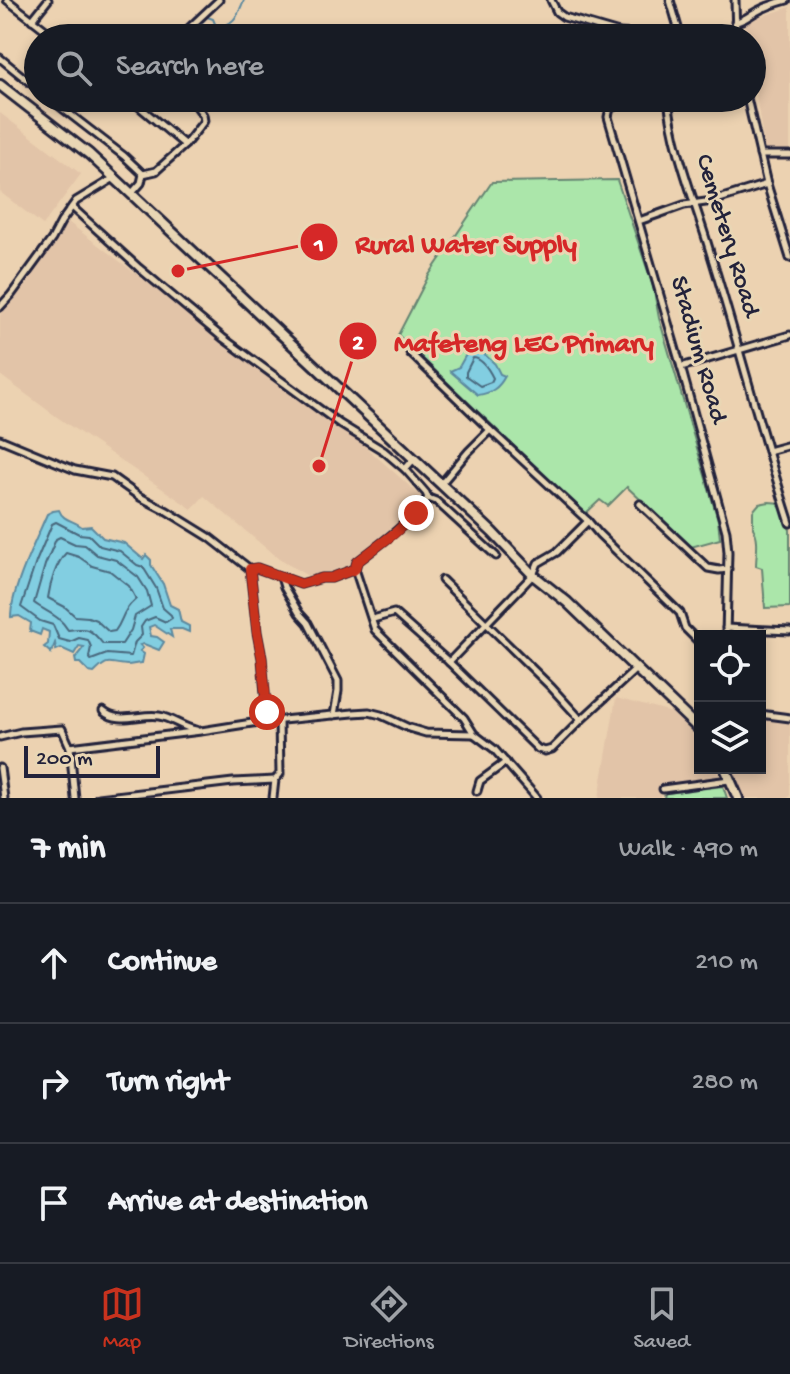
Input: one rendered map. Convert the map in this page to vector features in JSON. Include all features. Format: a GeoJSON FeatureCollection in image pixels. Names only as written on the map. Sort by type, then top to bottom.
{"type":"FeatureCollection","features":[{"type":"Feature","properties":{"kind":"main road"},"geometry":{"type":"LineString","coordinates":[[0,85],[24,104]]}},
{"type":"Feature","properties":{"kind":"main road"},"geometry":{"type":"LineString","coordinates":[[35,112],[89,154],[694,724]]}},
{"type":"Feature","properties":{"kind":"main road"},"geometry":{"type":"LineString","coordinates":[[728,774],[738,798]]}},
{"type":"Feature","properties":{"kind":"street"},"geometry":{"type":"LineString","coordinates":[[7,0],[37,24]]}},
{"type":"Feature","properties":{"kind":"street"},"geometry":{"type":"LineString","coordinates":[[32,20],[48,0]]}},
{"type":"Feature","properties":{"kind":"street"},"geometry":{"type":"LineString","coordinates":[[193,24],[219,0]]}},
{"type":"Feature","properties":{"kind":"street"},"geometry":{"type":"LineString","coordinates":[[551,0],[557,12],[564,17],[585,24]]}},
{"type":"Feature","properties":{"kind":"street"},"geometry":{"type":"LineString","coordinates":[[670,0],[677,24]]}},
{"type":"Feature","properties":{"kind":"street"},"geometry":{"type":"LineString","coordinates":[[735,0],[735,22],[787,0]]}},
{"type":"Feature","properties":{"kind":"street"},"geometry":{"type":"LineString","coordinates":[[0,58],[24,78]]}},
{"type":"Feature","properties":{"kind":"street"},"geometry":{"type":"LineString","coordinates":[[67,112],[143,174]]}},
{"type":"Feature","properties":{"kind":"street"},"geometry":{"type":"LineString","coordinates":[[146,112],[185,145]]}},
{"type":"Feature","properties":{"kind":"street"},"geometry":{"type":"LineString","coordinates":[[143,174],[156,171],[185,145],[204,121],[201,112]]}},
{"type":"Feature","properties":{"kind":"street","name":"Stadium Road"},"geometry":{"type":"LineString","coordinates":[[609,112],[608,117],[726,531],[726,628]]}},
{"type":"Feature","properties":{"kind":"street","name":"Cemetery Road"},"geometry":{"type":"LineString","coordinates":[[669,112],[790,523]]}},
{"type":"Feature","properties":{"kind":"street"},"geometry":{"type":"LineString","coordinates":[[750,112],[767,184],[790,258]]}},
{"type":"Feature","properties":{"kind":"street"},"geometry":{"type":"LineString","coordinates":[[760,155],[790,155]]}},
{"type":"Feature","properties":{"kind":"street"},"geometry":{"type":"LineString","coordinates":[[131,194],[141,183],[143,174]]}},
{"type":"Feature","properties":{"kind":"street"},"geometry":{"type":"LineString","coordinates":[[0,307],[52,239],[76,201],[114,178]]}},
{"type":"Feature","properties":{"kind":"street"},"geometry":{"type":"LineString","coordinates":[[639,221],[767,184]]}},
{"type":"Feature","properties":{"kind":"street"},"geometry":{"type":"LineString","coordinates":[[72,207],[223,338],[340,424],[384,451],[405,469],[428,498],[436,501],[496,556]]}},
{"type":"Feature","properties":{"kind":"street"},"geometry":{"type":"LineString","coordinates":[[681,367],[790,335]]}},
{"type":"Feature","properties":{"kind":"street"},"geometry":{"type":"LineString","coordinates":[[410,353],[588,521],[680,613],[685,628],[694,637]]}},
{"type":"Feature","properties":{"kind":"street"},"geometry":{"type":"LineString","coordinates":[[441,484],[490,430]]}},
{"type":"Feature","properties":{"kind":"street"},"geometry":{"type":"LineString","coordinates":[[0,439],[75,470],[112,477],[209,537],[250,569],[266,705],[276,721],[281,763],[273,798]]}},
{"type":"Feature","properties":{"kind":"street"},"geometry":{"type":"LineString","coordinates":[[768,451],[790,445]]}},
{"type":"Feature","properties":{"kind":"street"},"geometry":{"type":"LineString","coordinates":[[405,469],[414,459]]}},
{"type":"Feature","properties":{"kind":"street"},"geometry":{"type":"LineString","coordinates":[[428,498],[395,533],[357,562],[355,569],[375,630],[464,718],[474,734],[494,749],[537,798]]}},
{"type":"Feature","properties":{"kind":"street"},"geometry":{"type":"LineString","coordinates":[[640,504],[708,568],[728,569]]}},
{"type":"Feature","properties":{"kind":"street"},"geometry":{"type":"LineString","coordinates":[[466,529],[477,518]]}},
{"type":"Feature","properties":{"kind":"street"},"geometry":{"type":"LineString","coordinates":[[449,662],[533,575],[538,563],[557,552],[588,521]]}},
{"type":"Feature","properties":{"kind":"street"},"geometry":{"type":"LineString","coordinates":[[250,569],[257,568],[301,584],[355,569]]}},
{"type":"Feature","properties":{"kind":"street"},"geometry":{"type":"LineString","coordinates":[[281,577],[338,681],[334,715]]}},
{"type":"Feature","properties":{"kind":"street"},"geometry":{"type":"LineString","coordinates":[[442,580],[581,720]]}},
{"type":"Feature","properties":{"kind":"street"},"geometry":{"type":"LineString","coordinates":[[373,619],[394,613],[538,749],[545,751],[552,749],[636,669]]}},
{"type":"Feature","properties":{"kind":"street"},"geometry":{"type":"LineString","coordinates":[[726,628],[790,631]]}},
{"type":"Feature","properties":{"kind":"street"},"geometry":{"type":"LineString","coordinates":[[103,711],[116,719],[164,717],[186,728],[201,731]]}},
{"type":"Feature","properties":{"kind":"street"},"geometry":{"type":"LineString","coordinates":[[70,747],[369,712],[426,733],[474,734]]}},
{"type":"Feature","properties":{"kind":"street"},"geometry":{"type":"LineString","coordinates":[[766,715],[790,718]]}},
{"type":"Feature","properties":{"kind":"street"},"geometry":{"type":"LineString","coordinates":[[0,737],[62,729],[70,747],[75,798]]}},
{"type":"Feature","properties":{"kind":"street"},"geometry":{"type":"LineString","coordinates":[[477,791],[480,781],[506,762]]}},
{"type":"Feature","properties":{"kind":"street"},"geometry":{"type":"LineString","coordinates":[[0,768],[4,798]]}},
{"type":"Feature","properties":{"kind":"street"},"geometry":{"type":"LineString","coordinates":[[98,798],[275,780]]}},
{"type":"Feature","properties":{"kind":"street"},"geometry":{"type":"LineString","coordinates":[[663,789],[730,780]]}},
{"type":"Feature","properties":{"kind":"shaded area"},"geometry":{"type":"Polygon","coordinates":[[[790,7],[790,152],[765,152],[759,112],[766,112],[766,24],[745,22],[790,7]]]}},
{"type":"Feature","properties":{"kind":"shaded area"},"geometry":{"type":"Polygon","coordinates":[[[0,113],[81,174],[43,225],[0,192],[0,113]]]}},
{"type":"Feature","properties":{"kind":"shaded area"},"geometry":{"type":"Polygon","coordinates":[[[68,222],[351,434],[423,498],[353,563],[313,579],[279,559],[204,496],[192,509],[0,375],[0,315],[68,222]]]}},
{"type":"Feature","properties":{"kind":"shaded area"},"geometry":{"type":"Polygon","coordinates":[[[616,698],[672,713],[694,736],[694,774],[718,774],[719,780],[663,788],[661,798],[599,798],[616,698]]]}},
{"type":"Feature","properties":{"kind":"shaded area"},"geometry":{"type":"Polygon","coordinates":[[[766,717],[790,722],[790,795],[788,798],[743,798],[732,774],[766,774],[766,717]]]}},
{"type":"Feature","properties":{"kind":"green space"},"geometry":{"type":"Polygon","coordinates":[[[617,180],[653,286],[659,318],[718,520],[720,539],[691,547],[627,487],[608,506],[600,500],[585,514],[398,335],[429,275],[492,182],[617,180]]]}},
{"type":"Feature","properties":{"kind":"green space"},"geometry":{"type":"Polygon","coordinates":[[[781,503],[790,530],[790,607],[765,608],[762,568],[756,566],[753,511],[759,504],[781,503]]]}},
{"type":"Feature","properties":{"kind":"green space"},"geometry":{"type":"Polygon","coordinates":[[[723,786],[727,798],[664,798],[665,793],[723,786]]]}},
{"type":"Feature","properties":{"kind":"water"},"geometry":{"type":"Polygon","coordinates":[[[480,350],[505,376],[494,389],[478,395],[450,371],[459,367],[468,351],[480,350]]]}},
{"type":"Feature","properties":{"kind":"water"},"geometry":{"type":"Polygon","coordinates":[[[59,510],[82,527],[91,526],[103,538],[124,543],[143,559],[146,555],[163,584],[170,605],[178,609],[181,622],[189,626],[189,632],[170,629],[172,637],[154,625],[149,627],[151,636],[164,642],[159,650],[140,645],[143,648],[140,651],[144,654],[142,663],[106,663],[94,673],[76,663],[75,658],[84,647],[79,646],[74,654],[61,648],[56,650],[55,643],[51,653],[44,647],[48,644],[49,632],[42,629],[40,635],[30,631],[31,623],[19,616],[11,617],[19,579],[47,514],[59,510]]]}},
{"type":"Feature","properties":{"kind":"waterway"},"geometry":{"type":"LineString","coordinates":[[227,24],[237,15],[244,0]]}},
{"type":"Feature","properties":{"kind":"waterway"},"geometry":{"type":"LineString","coordinates":[[201,24],[207,17],[215,24]]}},
{"type":"Feature","properties":{"kind":"place","name":"Rural Water Supply"},"geometry":{"type":"Point","coordinates":[178,271]}},
{"type":"Feature","properties":{"kind":"place","name":"Mafeteng LEC Primary"},"geometry":{"type":"Point","coordinates":[319,466]}},
{"type":"Feature","properties":{"kind":"route"},"geometry":{"type":"LineString","coordinates":[[267,712],[250,569],[257,568],[301,584],[331,578],[355,569],[357,562],[416,513]]}}]}
